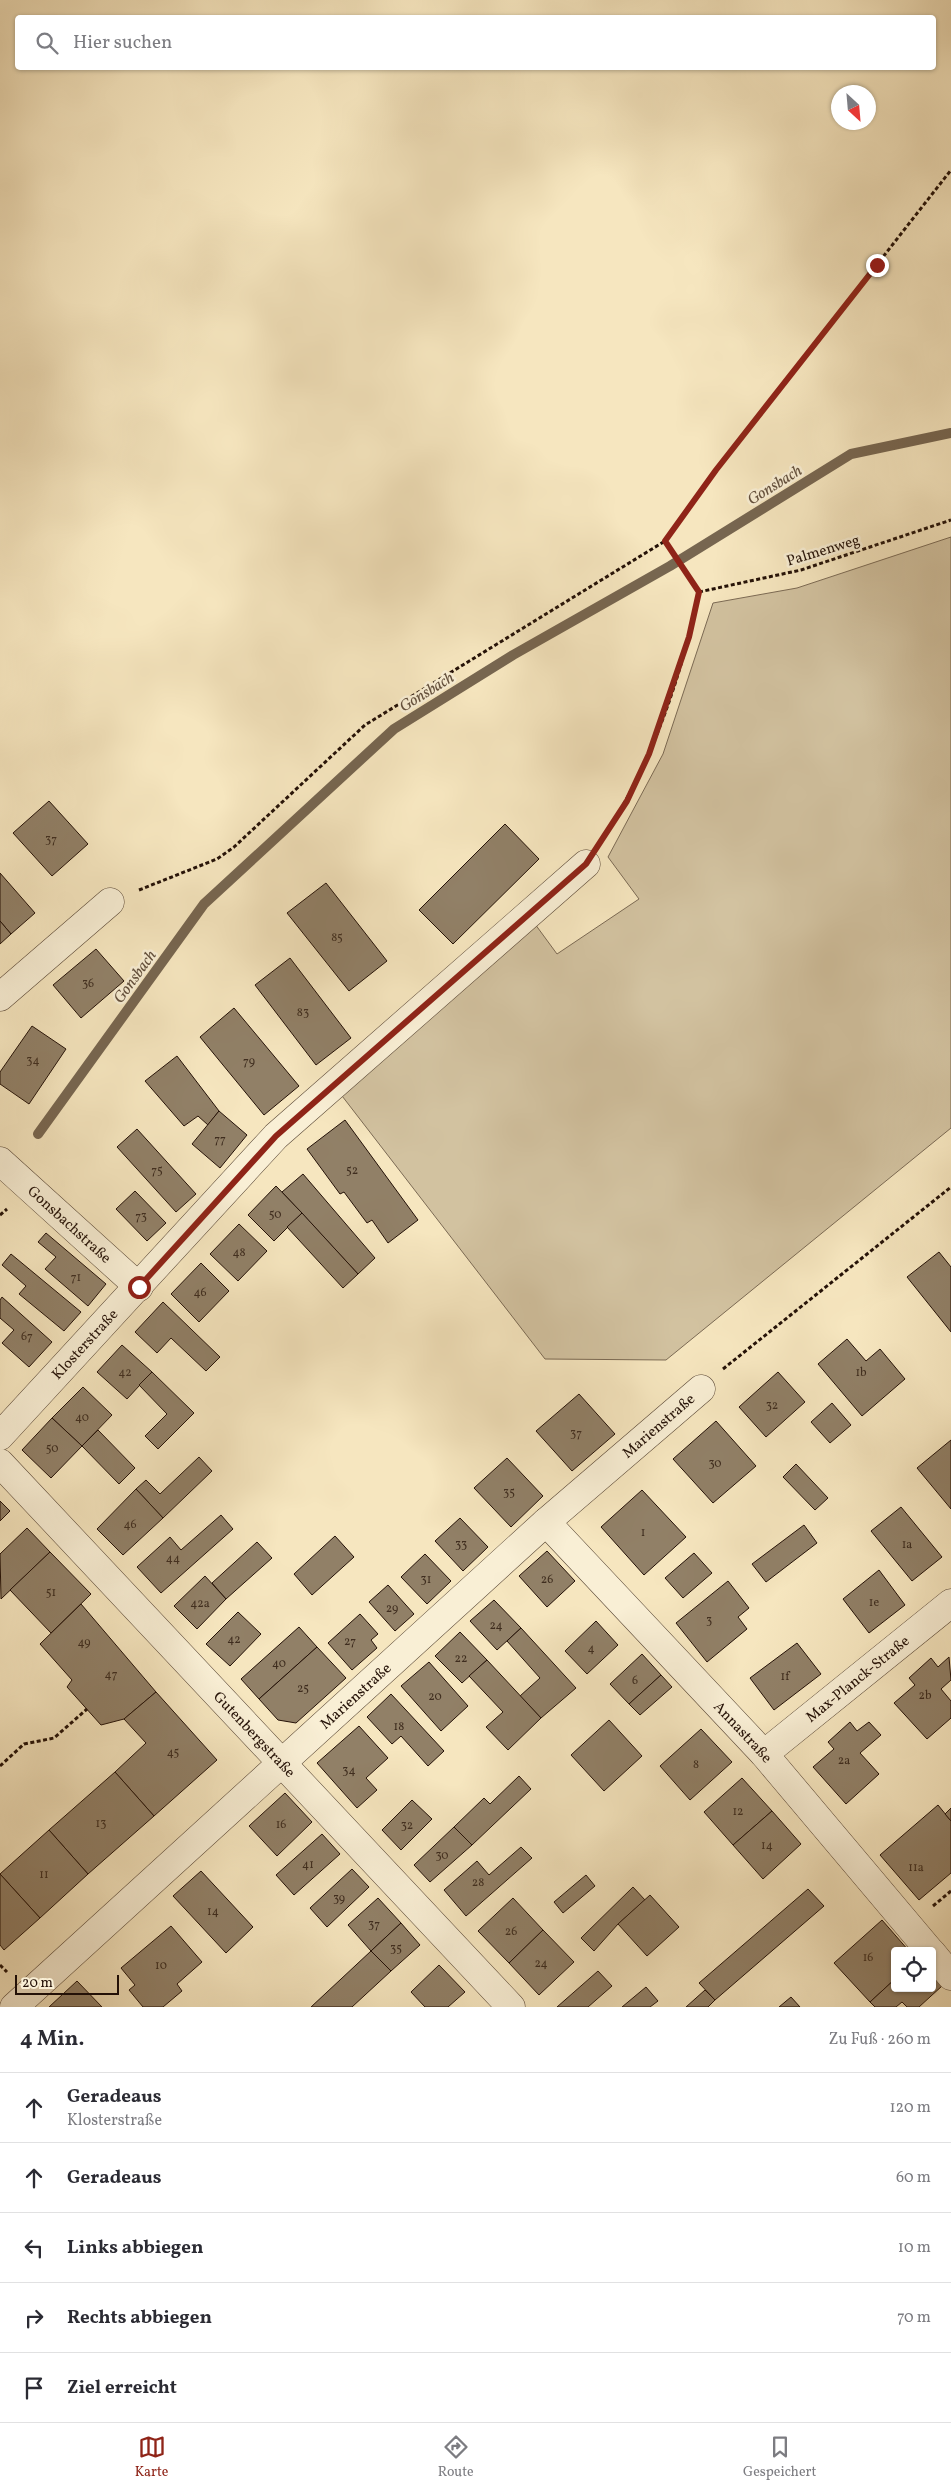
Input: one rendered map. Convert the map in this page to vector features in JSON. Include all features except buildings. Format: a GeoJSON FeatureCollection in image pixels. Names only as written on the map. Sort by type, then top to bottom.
{"type":"FeatureCollection","features":[{"type":"Feature","properties":{"kind":"street","name":"Klosterstraße"},"geometry":{"type":"LineString","coordinates":[[0,1436],[276,1136],[586,864]]}},
{"type":"Feature","properties":{"kind":"street"},"geometry":{"type":"LineString","coordinates":[[0,997],[110,902]]}},
{"type":"Feature","properties":{"kind":"street","name":"Gonsbachstraße"},"geometry":{"type":"LineString","coordinates":[[0,1161],[139,1287]]}},
{"type":"Feature","properties":{"kind":"street","name":"Marienstraße"},"geometry":{"type":"LineString","coordinates":[[14,2007],[546,1522],[701,1389]]}},
{"type":"Feature","properties":{"kind":"street","name":"Gutenbergstraße"},"geometry":{"type":"LineString","coordinates":[[0,1463],[511,2007]]}},
{"type":"Feature","properties":{"kind":"street","name":"Annastraße"},"geometry":{"type":"LineString","coordinates":[[546,1522],[764,1754],[927,1947]]}},
{"type":"Feature","properties":{"kind":"street","name":"Max-Planck-Straße"},"geometry":{"type":"LineString","coordinates":[[764,1754],[951,1603]]}},
{"type":"Feature","properties":{"kind":"street","name":"Annastraße"},"geometry":{"type":"LineString","coordinates":[[936,1958],[951,1976]]}},
{"type":"Feature","properties":{"kind":"path"},"geometry":{"type":"LineString","coordinates":[[110,902],[217,859],[234,847],[365,725],[665,541],[716,470],[951,170]]}},
{"type":"Feature","properties":{"kind":"path","name":"Palmenweg"},"geometry":{"type":"LineString","coordinates":[[699,592],[801,570],[951,520]]}},
{"type":"Feature","properties":{"kind":"path"},"geometry":{"type":"LineString","coordinates":[[586,864],[627,801],[649,754],[689,637],[699,592],[665,541]]}},
{"type":"Feature","properties":{"kind":"path"},"geometry":{"type":"LineString","coordinates":[[701,1389],[951,1187]]}},
{"type":"Feature","properties":{"kind":"path"},"geometry":{"type":"LineString","coordinates":[[0,1766],[24,1744],[54,1738],[87,1709]]}},
{"type":"Feature","properties":{"kind":"shaded area"},"geometry":{"type":"Polygon","coordinates":[[[951,537],[951,1128],[666,1360],[545,1359],[339,1092],[535,924],[557,954],[639,899],[608,857],[663,754],[713,603],[797,588],[951,537]]]}},
{"type":"Feature","properties":{"kind":"waterway","name":"Gonsbach"},"geometry":{"type":"LineString","coordinates":[[38,1134],[204,904],[394,729],[513,655],[670,566],[851,454],[951,433]]}},
{"type":"Feature","properties":{"kind":"route"},"geometry":{"type":"LineString","coordinates":[[139,1287],[276,1136],[586,864],[627,801],[649,754],[689,637],[699,592],[665,541],[716,470],[877,265]]}}]}
